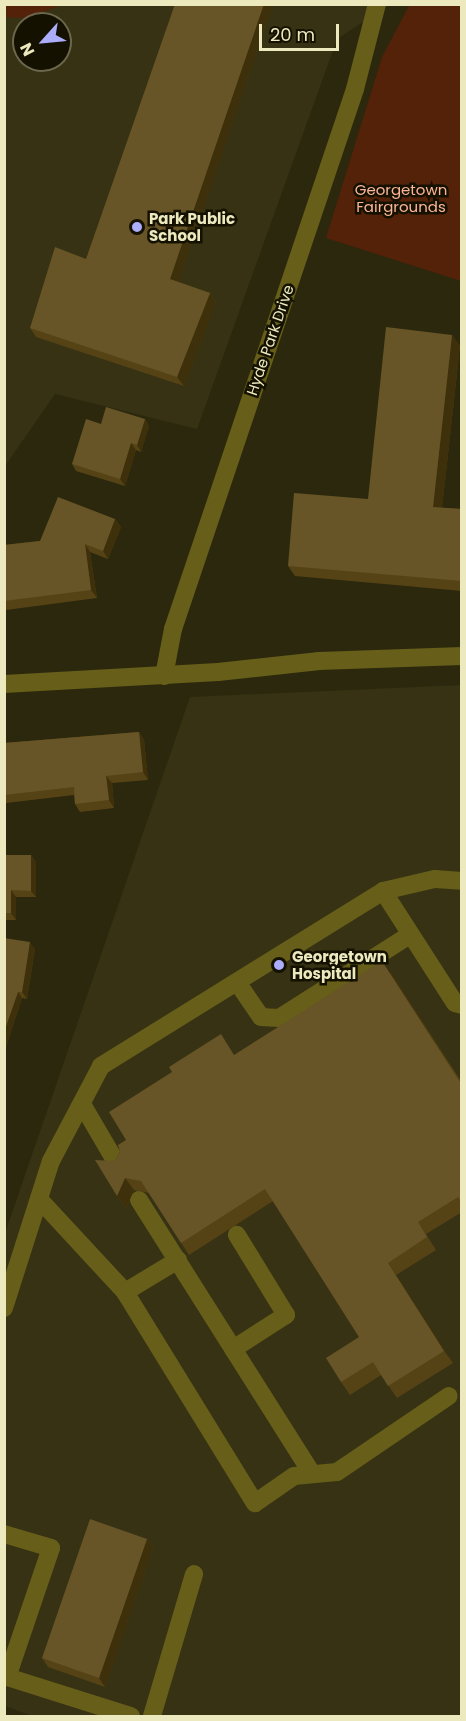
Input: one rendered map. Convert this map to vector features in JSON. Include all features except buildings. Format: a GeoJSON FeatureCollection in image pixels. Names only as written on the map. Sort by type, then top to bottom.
{"type":"FeatureCollection","features":[{"type":"Feature","properties":{"kind":"street","name":"Hyde Park Drive"},"geometry":{"type":"LineString","coordinates":[[164,676],[172,629],[355,89],[376,4]]}},
{"type":"Feature","properties":{"kind":"street"},"geometry":{"type":"LineString","coordinates":[[4,684],[164,676],[319,661],[462,656]]}},
{"type":"Feature","properties":{"kind":"street"},"geometry":{"type":"LineString","coordinates":[[4,1308],[51,1161],[101,1066],[383,891],[435,879],[462,881]]}},
{"type":"Feature","properties":{"kind":"street"},"geometry":{"type":"LineString","coordinates":[[383,891],[454,1003],[462,1005]]}},
{"type":"Feature","properties":{"kind":"street"},"geometry":{"type":"LineString","coordinates":[[237,982],[261,1017],[279,1018],[410,935]]}},
{"type":"Feature","properties":{"kind":"street"},"geometry":{"type":"LineString","coordinates":[[82,1104],[117,1164]]}},
{"type":"Feature","properties":{"kind":"street"},"geometry":{"type":"LineString","coordinates":[[39,1199],[125,1292],[255,1503],[294,1476],[338,1472],[449,1396]]}},
{"type":"Feature","properties":{"kind":"street"},"geometry":{"type":"LineString","coordinates":[[139,1200],[312,1474]]}},
{"type":"Feature","properties":{"kind":"street"},"geometry":{"type":"LineString","coordinates":[[233,1349],[286,1315],[237,1235]]}},
{"type":"Feature","properties":{"kind":"street"},"geometry":{"type":"LineString","coordinates":[[125,1292],[178,1260]]}},
{"type":"Feature","properties":{"kind":"street"},"geometry":{"type":"LineString","coordinates":[[4,1534],[51,1548],[5,1677],[131,1716]]}},
{"type":"Feature","properties":{"kind":"street"},"geometry":{"type":"LineString","coordinates":[[152,1716],[194,1574]]}},
{"type":"Feature","properties":{"kind":"shaded area","name":"Park Public School"},"geometry":{"type":"Polygon","coordinates":[[[24,4],[389,5],[337,39],[197,429],[55,394],[5,466],[5,8],[24,4]]]}},
{"type":"Feature","properties":{"kind":"shaded area","name":"Georgetown Hospital"},"geometry":{"type":"Polygon","coordinates":[[[461,685],[461,1716],[32,1716],[5,1706],[5,1233],[190,697],[461,685]]]}},
{"type":"Feature","properties":{"kind":"green space"},"geometry":{"type":"Polygon","coordinates":[[[5,4],[62,5],[43,12],[12,12],[12,17],[5,17],[5,4]]]}},
{"type":"Feature","properties":{"kind":"green space","name":"Georgetown Fairgrounds"},"geometry":{"type":"Polygon","coordinates":[[[410,4],[461,5],[461,281],[326,238],[382,57],[410,4]]]}},
{"type":"Feature","properties":{"kind":"place","name":"Park Public School"},"geometry":{"type":"Point","coordinates":[137,227]}},
{"type":"Feature","properties":{"kind":"place","name":"Georgetown Hospital"},"geometry":{"type":"Point","coordinates":[279,965]}}]}
